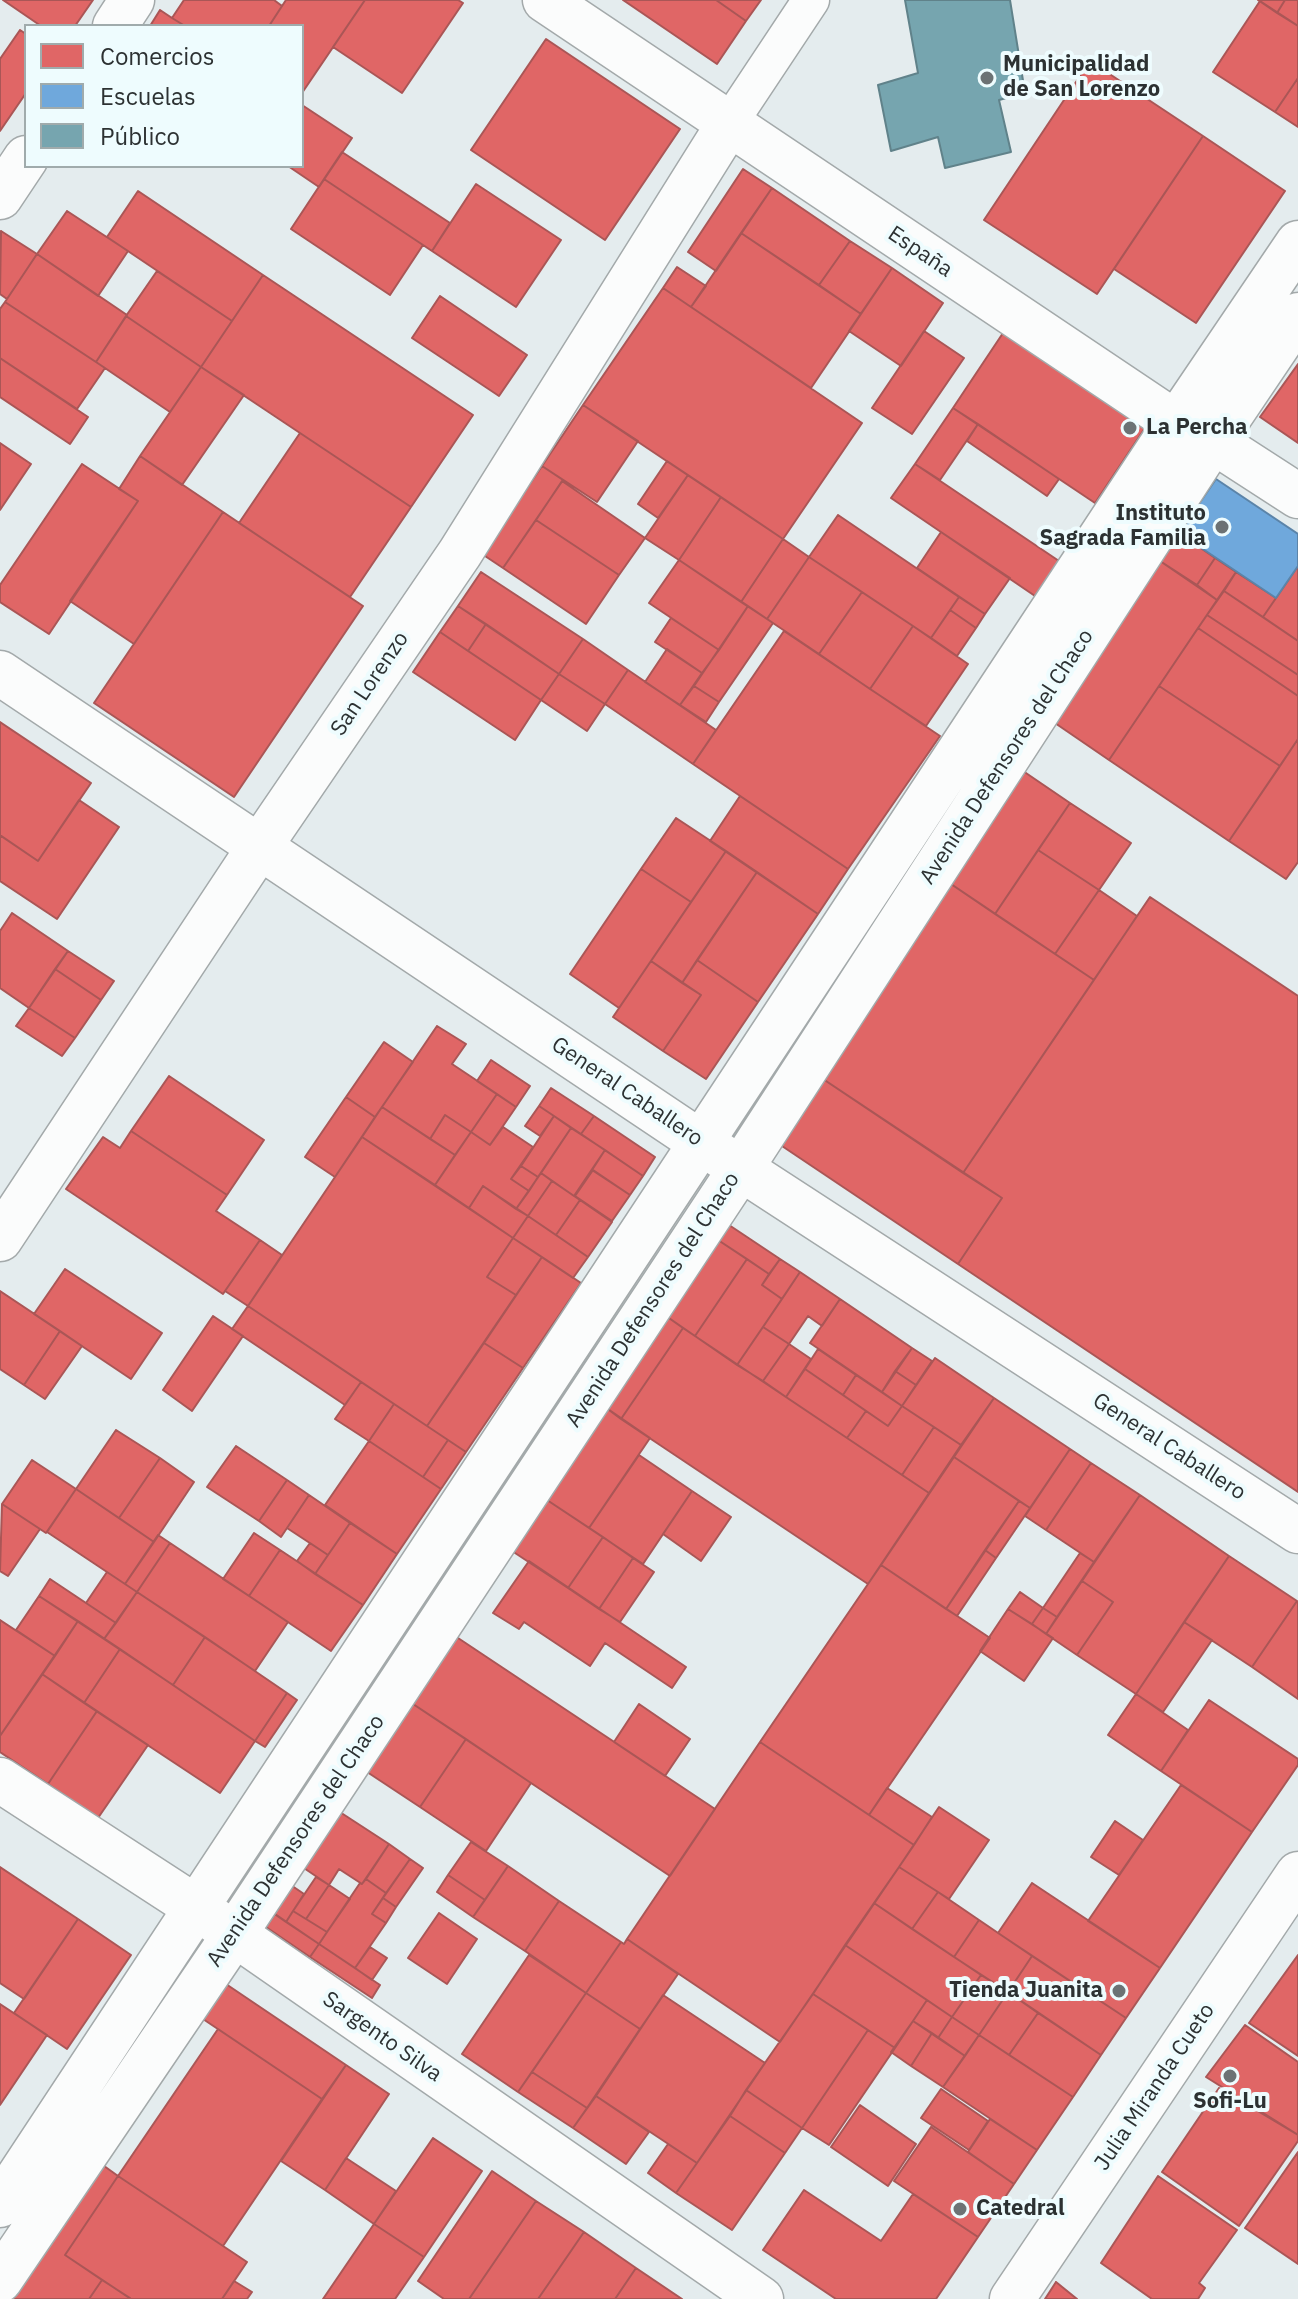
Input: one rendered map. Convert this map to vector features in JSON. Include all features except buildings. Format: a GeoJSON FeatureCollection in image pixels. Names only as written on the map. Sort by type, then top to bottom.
{"type":"FeatureCollection","features":[{"type":"Feature","properties":{"kind":"main road"},"geometry":{"type":"LineString","coordinates":[[116,24],[132,0]]}},
{"type":"Feature","properties":{"kind":"main road","name":"España"},"geometry":{"type":"LineString","coordinates":[[545,0],[1194,432],[1298,496]]}},
{"type":"Feature","properties":{"kind":"main road","name":"San Lorenzo"},"geometry":{"type":"LineString","coordinates":[[0,1239],[260,846],[460,553],[730,122]]}},
{"type":"Feature","properties":{"kind":"main road"},"geometry":{"type":"LineString","coordinates":[[0,197],[24,161]]}},
{"type":"Feature","properties":{"kind":"main road","name":"Avenida Defensores del Chaco"},"geometry":{"type":"LineString","coordinates":[[0,2280],[234,1935],[741,1168],[1194,432],[1298,243]]}},
{"type":"Feature","properties":{"kind":"main road","name":"Avenida Defensores del Chaco"},"geometry":{"type":"LineString","coordinates":[[0,2205],[700,1142],[1194,432],[1298,315]]}},
{"type":"Feature","properties":{"kind":"main road","name":"General Caballero"},"geometry":{"type":"LineString","coordinates":[[0,673],[700,1142],[1298,1531]]}},
{"type":"Feature","properties":{"kind":"main road","name":"Sargento Silva"},"geometry":{"type":"LineString","coordinates":[[0,1780],[197,1908],[761,2299]]}},
{"type":"Feature","properties":{"kind":"main road","name":"Julia Miranda Cueto"},"geometry":{"type":"LineString","coordinates":[[1012,2299],[1298,1874]]}},
{"type":"Feature","properties":{"kind":"street"},"geometry":{"type":"LineString","coordinates":[[730,122],[811,0]]}},
{"type":"Feature","properties":{"kind":"place","name":"Municipalidad de San Lorenzo"},"geometry":{"type":"Point","coordinates":[987,78]}},
{"type":"Feature","properties":{"kind":"place","name":"La Percha"},"geometry":{"type":"Point","coordinates":[1130,428]}},
{"type":"Feature","properties":{"kind":"place","name":"Instituto Sagrada Familia"},"geometry":{"type":"Point","coordinates":[1222,527]}},
{"type":"Feature","properties":{"kind":"place","name":"Tienda Juanita"},"geometry":{"type":"Point","coordinates":[1119,1991]}},
{"type":"Feature","properties":{"kind":"place","name":"Sofi-Lu"},"geometry":{"type":"Point","coordinates":[1230,2076]}},
{"type":"Feature","properties":{"kind":"place","name":"Catedral"},"geometry":{"type":"Point","coordinates":[960,2209]}}]}
